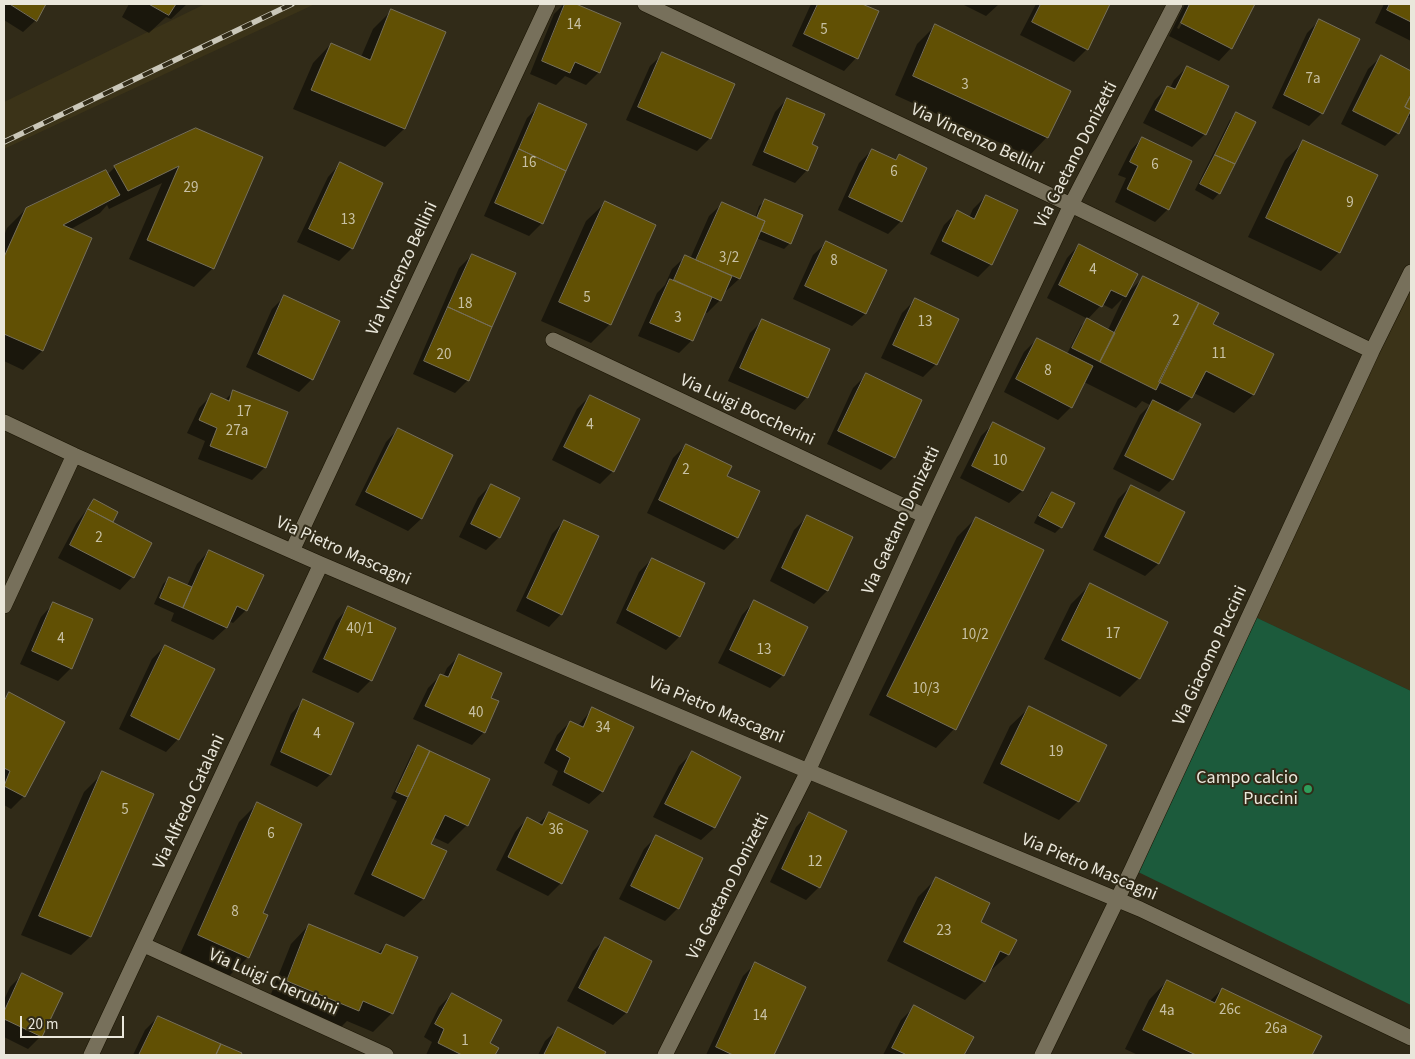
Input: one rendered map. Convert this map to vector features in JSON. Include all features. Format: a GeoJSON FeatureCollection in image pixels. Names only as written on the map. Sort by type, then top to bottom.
{"type":"FeatureCollection","features":[{"type":"Feature","properties":{"kind":"street","name":"Via Vincenzo Bellini"},"geometry":{"type":"LineString","coordinates":[[292,551],[548,4]]}},
{"type":"Feature","properties":{"kind":"street","name":"Via Vincenzo Bellini"},"geometry":{"type":"LineString","coordinates":[[645,4],[1071,205],[1372,351]]}},
{"type":"Feature","properties":{"kind":"street","name":"Via Gaetano Donizetti"},"geometry":{"type":"LineString","coordinates":[[665,1055],[808,771],[1071,205],[1175,4]]}},
{"type":"Feature","properties":{"kind":"street","name":"Via Giacomo Puccini"},"geometry":{"type":"LineString","coordinates":[[1042,1055],[1118,899],[1372,351],[1411,272]]}},
{"type":"Feature","properties":{"kind":"street","name":"Via Luigi Boccherini"},"geometry":{"type":"LineString","coordinates":[[553,340],[925,516]]}},
{"type":"Feature","properties":{"kind":"street","name":"Via Pietro Mascagni"},"geometry":{"type":"LineString","coordinates":[[4,422],[74,456],[321,564],[808,771],[1118,899],[1411,1038]]}},
{"type":"Feature","properties":{"kind":"street"},"geometry":{"type":"LineString","coordinates":[[4,606],[74,456]]}},
{"type":"Feature","properties":{"kind":"street","name":"Via Alfredo Catalani"},"geometry":{"type":"LineString","coordinates":[[92,1055],[321,564]]}},
{"type":"Feature","properties":{"kind":"street","name":"Via Luigi Cherubini"},"geometry":{"type":"LineString","coordinates":[[144,945],[386,1055]]}},
{"type":"Feature","properties":{"kind":"shaded area"},"geometry":{"type":"Polygon","coordinates":[[[205,4],[315,4],[4,149],[4,102],[205,4]]]}},
{"type":"Feature","properties":{"kind":"shaded area"},"geometry":{"type":"Polygon","coordinates":[[[1411,275],[1411,691],[1251,615],[1411,275]]]}},
{"type":"Feature","properties":{"kind":"green space","name":"Campo calcio Puccini"},"geometry":{"type":"Polygon","coordinates":[[[1251,615],[1411,691],[1411,1005],[1132,869],[1251,615]]]}},
{"type":"Feature","properties":{"kind":"building"},"geometry":{"type":"Polygon","coordinates":[[[10,4],[46,4],[37,21],[10,4]]]}},
{"type":"Feature","properties":{"kind":"building"},"geometry":{"type":"Polygon","coordinates":[[[149,4],[176,4],[169,15],[149,4]]]}},
{"type":"Feature","properties":{"kind":"building"},"geometry":{"type":"Polygon","coordinates":[[[565,4],[576,4],[621,23],[600,73],[575,62],[570,73],[542,61],[565,4]]]}},
{"type":"Feature","properties":{"kind":"building"},"geometry":{"type":"Polygon","coordinates":[[[818,4],[862,4],[879,11],[858,59],[804,34],[818,4]]]}},
{"type":"Feature","properties":{"kind":"building"},"geometry":{"type":"Polygon","coordinates":[[[1041,4],[1110,4],[1088,50],[1032,22],[1041,4]]]}},
{"type":"Feature","properties":{"kind":"building"},"geometry":{"type":"Polygon","coordinates":[[[1190,4],[1255,4],[1232,49],[1181,23],[1190,4]]]}},
{"type":"Feature","properties":{"kind":"building"},"geometry":{"type":"Polygon","coordinates":[[[1390,4],[1411,4],[1411,22],[1387,10],[1390,4]]]}},
{"type":"Feature","properties":{"kind":"building"},"geometry":{"type":"Polygon","coordinates":[[[391,9],[446,32],[405,129],[311,90],[331,43],[370,60],[391,9]]]}},
{"type":"Feature","properties":{"kind":"building"},"geometry":{"type":"Polygon","coordinates":[[[1319,19],[1360,39],[1323,114],[1284,95],[1319,19]]]}},
{"type":"Feature","properties":{"kind":"building"},"geometry":{"type":"Polygon","coordinates":[[[935,24],[1071,91],[1048,138],[913,76],[935,24]]]}},
{"type":"Feature","properties":{"kind":"building"},"geometry":{"type":"Polygon","coordinates":[[[662,52],[735,84],[711,139],[638,107],[662,52]]]}},
{"type":"Feature","properties":{"kind":"building"},"geometry":{"type":"Polygon","coordinates":[[[1381,55],[1411,71],[1411,95],[1405,107],[1411,110],[1399,134],[1353,111],[1381,55]]]}},
{"type":"Feature","properties":{"kind":"building"},"geometry":{"type":"Polygon","coordinates":[[[1187,66],[1229,86],[1206,135],[1155,110],[1167,86],[1175,89],[1187,66]]]}},
{"type":"Feature","properties":{"kind":"building"},"geometry":{"type":"Polygon","coordinates":[[[1411,95],[1411,110],[1405,107],[1411,95]]]}},
{"type":"Feature","properties":{"kind":"building"},"geometry":{"type":"Polygon","coordinates":[[[787,98],[825,114],[812,144],[818,147],[808,171],[764,152],[787,98]]]}},
{"type":"Feature","properties":{"kind":"building"},"geometry":{"type":"Polygon","coordinates":[[[539,103],[587,124],[566,171],[519,149],[539,103]]]}},
{"type":"Feature","properties":{"kind":"building"},"geometry":{"type":"Polygon","coordinates":[[[1236,112],[1256,122],[1235,164],[1215,155],[1236,112]]]}},
{"type":"Feature","properties":{"kind":"building"},"geometry":{"type":"Polygon","coordinates":[[[196,128],[263,157],[214,269],[147,240],[179,166],[128,191],[114,166],[196,128]]]}},
{"type":"Feature","properties":{"kind":"building"},"geometry":{"type":"Polygon","coordinates":[[[1142,137],[1192,161],[1169,210],[1127,189],[1138,166],[1130,162],[1142,137]]]}},
{"type":"Feature","properties":{"kind":"building"},"geometry":{"type":"Polygon","coordinates":[[[1303,140],[1378,175],[1340,253],[1266,218],[1303,140]]]}},
{"type":"Feature","properties":{"kind":"building"},"geometry":{"type":"Polygon","coordinates":[[[519,149],[566,171],[543,224],[495,203],[519,149]]]}},
{"type":"Feature","properties":{"kind":"building"},"geometry":{"type":"Polygon","coordinates":[[[872,149],[896,160],[899,154],[927,168],[902,222],[849,197],[872,149]]]}},
{"type":"Feature","properties":{"kind":"building"},"geometry":{"type":"Polygon","coordinates":[[[1215,155],[1235,164],[1220,194],[1200,184],[1215,155]]]}},
{"type":"Feature","properties":{"kind":"building"},"geometry":{"type":"Polygon","coordinates":[[[340,162],[383,183],[353,249],[309,229],[340,162]]]}},
{"type":"Feature","properties":{"kind":"building"},"geometry":{"type":"Polygon","coordinates":[[[106,170],[120,195],[63,225],[92,238],[43,351],[4,334],[4,257],[26,208],[106,170]]]}},
{"type":"Feature","properties":{"kind":"building"},"geometry":{"type":"Polygon","coordinates":[[[986,195],[1018,210],[992,265],[942,241],[957,210],[974,219],[986,195]]]}},
{"type":"Feature","properties":{"kind":"building"},"geometry":{"type":"Polygon","coordinates":[[[765,199],[803,215],[791,244],[761,231],[765,221],[757,218],[765,199]]]}},
{"type":"Feature","properties":{"kind":"building"},"geometry":{"type":"Polygon","coordinates":[[[605,201],[656,225],[611,325],[559,302],[605,201]]]}},
{"type":"Feature","properties":{"kind":"building"},"geometry":{"type":"Polygon","coordinates":[[[722,202],[765,221],[740,279],[696,260],[722,202]]]}},
{"type":"Feature","properties":{"kind":"building"},"geometry":{"type":"Polygon","coordinates":[[[826,241],[887,270],[866,314],[805,286],[826,241]]]}},
{"type":"Feature","properties":{"kind":"building"},"geometry":{"type":"Polygon","coordinates":[[[1079,244],[1138,274],[1126,297],[1111,290],[1102,307],[1059,285],[1079,244]]]}},
{"type":"Feature","properties":{"kind":"building"},"geometry":{"type":"Polygon","coordinates":[[[472,254],[516,273],[492,327],[448,307],[472,254]]]}},
{"type":"Feature","properties":{"kind":"building"},"geometry":{"type":"Polygon","coordinates":[[[685,255],[732,276],[721,301],[674,280],[685,255]]]}},
{"type":"Feature","properties":{"kind":"building"},"geometry":{"type":"Polygon","coordinates":[[[1143,276],[1199,303],[1156,390],[1100,362],[1143,276]]]}},
{"type":"Feature","properties":{"kind":"building"},"geometry":{"type":"Polygon","coordinates":[[[670,279],[712,297],[693,341],[650,323],[670,279]]]}},
{"type":"Feature","properties":{"kind":"building"},"geometry":{"type":"Polygon","coordinates":[[[284,295],[340,321],[313,380],[258,354],[284,295]]]}},
{"type":"Feature","properties":{"kind":"building"},"geometry":{"type":"Polygon","coordinates":[[[915,298],[959,319],[937,365],[893,345],[915,298]]]}},
{"type":"Feature","properties":{"kind":"building"},"geometry":{"type":"Polygon","coordinates":[[[1199,303],[1219,313],[1213,324],[1274,354],[1254,395],[1206,371],[1192,398],[1159,382],[1199,303]]]}},
{"type":"Feature","properties":{"kind":"building"},"geometry":{"type":"Polygon","coordinates":[[[448,307],[492,327],[469,381],[424,361],[448,307]]]}},
{"type":"Feature","properties":{"kind":"building"},"geometry":{"type":"Polygon","coordinates":[[[1087,318],[1115,333],[1100,362],[1072,348],[1087,318]]]}},
{"type":"Feature","properties":{"kind":"building"},"geometry":{"type":"Polygon","coordinates":[[[762,319],[830,349],[808,398],[740,368],[762,319]]]}},
{"type":"Feature","properties":{"kind":"building"},"geometry":{"type":"Polygon","coordinates":[[[1037,338],[1093,366],[1072,408],[1016,379],[1037,338]]]}},
{"type":"Feature","properties":{"kind":"building"},"geometry":{"type":"Polygon","coordinates":[[[866,373],[922,400],[895,458],[838,431],[866,373]]]}},
{"type":"Feature","properties":{"kind":"building"},"geometry":{"type":"Polygon","coordinates":[[[233,390],[288,412],[266,468],[210,446],[217,428],[199,420],[211,393],[229,401],[233,390]]]}},
{"type":"Feature","properties":{"kind":"building"},"geometry":{"type":"Polygon","coordinates":[[[590,395],[640,419],[614,472],[564,447],[590,395]]]}},
{"type":"Feature","properties":{"kind":"building"},"geometry":{"type":"Polygon","coordinates":[[[1153,400],[1201,424],[1173,480],[1125,456],[1153,400]]]}},
{"type":"Feature","properties":{"kind":"building"},"geometry":{"type":"Polygon","coordinates":[[[993,422],[1045,448],[1023,491],[972,466],[993,422]]]}},
{"type":"Feature","properties":{"kind":"building"},"geometry":{"type":"Polygon","coordinates":[[[398,428],[453,455],[422,519],[366,492],[398,428]]]}},
{"type":"Feature","properties":{"kind":"building"},"geometry":{"type":"Polygon","coordinates":[[[686,444],[732,466],[727,476],[760,491],[738,538],[659,500],[686,444]]]}},
{"type":"Feature","properties":{"kind":"building"},"geometry":{"type":"Polygon","coordinates":[[[491,484],[520,498],[500,538],[471,524],[491,484]]]}},
{"type":"Feature","properties":{"kind":"building"},"geometry":{"type":"Polygon","coordinates":[[[1131,485],[1185,512],[1159,564],[1105,537],[1131,485]]]}},
{"type":"Feature","properties":{"kind":"building"},"geometry":{"type":"Polygon","coordinates":[[[1052,492],[1075,503],[1062,528],[1039,516],[1052,492]]]}},
{"type":"Feature","properties":{"kind":"building"},"geometry":{"type":"Polygon","coordinates":[[[94,499],[118,512],[113,522],[88,509],[94,499]]]}},
{"type":"Feature","properties":{"kind":"building"},"geometry":{"type":"Polygon","coordinates":[[[88,509],[152,543],[134,578],[70,545],[88,509]]]}},
{"type":"Feature","properties":{"kind":"building"},"geometry":{"type":"Polygon","coordinates":[[[807,515],[853,537],[828,591],[782,568],[807,515]]]}},
{"type":"Feature","properties":{"kind":"building"},"geometry":{"type":"Polygon","coordinates":[[[976,517],[1044,550],[956,730],[887,696],[976,517]]]}},
{"type":"Feature","properties":{"kind":"building"},"geometry":{"type":"Polygon","coordinates":[[[564,520],[599,536],[562,615],[527,598],[564,520]]]}},
{"type":"Feature","properties":{"kind":"building"},"geometry":{"type":"Polygon","coordinates":[[[209,550],[264,575],[247,611],[237,606],[227,628],[183,608],[209,550]]]}},
{"type":"Feature","properties":{"kind":"building"},"geometry":{"type":"Polygon","coordinates":[[[652,558],[705,583],[680,637],[627,610],[652,558]]]}},
{"type":"Feature","properties":{"kind":"building"},"geometry":{"type":"Polygon","coordinates":[[[169,577],[192,587],[183,608],[160,598],[169,577]]]}},
{"type":"Feature","properties":{"kind":"building"},"geometry":{"type":"Polygon","coordinates":[[[1090,583],[1168,622],[1140,679],[1062,640],[1090,583]]]}},
{"type":"Feature","properties":{"kind":"building"},"geometry":{"type":"Polygon","coordinates":[[[754,600],[808,627],[784,676],[730,650],[754,600]]]}},
{"type":"Feature","properties":{"kind":"building"},"geometry":{"type":"Polygon","coordinates":[[[53,602],[93,619],[72,669],[32,651],[53,602]]]}},
{"type":"Feature","properties":{"kind":"building"},"geometry":{"type":"Polygon","coordinates":[[[348,606],[396,628],[372,681],[324,659],[348,606]]]}},
{"type":"Feature","properties":{"kind":"building"},"geometry":{"type":"Polygon","coordinates":[[[165,645],[215,669],[179,740],[131,716],[165,645]]]}},
{"type":"Feature","properties":{"kind":"building"},"geometry":{"type":"Polygon","coordinates":[[[459,654],[502,673],[491,698],[499,701],[485,733],[425,706],[440,674],[448,677],[459,654]]]}},
{"type":"Feature","properties":{"kind":"building"},"geometry":{"type":"Polygon","coordinates":[[[9,692],[65,722],[25,797],[4,786],[10,771],[4,768],[4,702],[9,692]]]}},
{"type":"Feature","properties":{"kind":"building"},"geometry":{"type":"Polygon","coordinates":[[[303,699],[354,723],[331,775],[281,752],[303,699]]]}},
{"type":"Feature","properties":{"kind":"building"},"geometry":{"type":"Polygon","coordinates":[[[1029,706],[1107,745],[1079,802],[1001,764],[1029,706]]]}},
{"type":"Feature","properties":{"kind":"building"},"geometry":{"type":"Polygon","coordinates":[[[592,707],[634,727],[603,792],[564,772],[570,758],[556,750],[570,721],[583,727],[592,707]]]}},
{"type":"Feature","properties":{"kind":"building"},"geometry":{"type":"Polygon","coordinates":[[[418,745],[430,751],[408,797],[396,792],[418,745]]]}},
{"type":"Feature","properties":{"kind":"building"},"geometry":{"type":"Polygon","coordinates":[[[430,751],[490,779],[468,826],[445,815],[431,844],[447,851],[424,899],[372,875],[430,751]]]}},
{"type":"Feature","properties":{"kind":"building"},"geometry":{"type":"Polygon","coordinates":[[[692,751],[741,777],[715,828],[665,804],[692,751]]]}},
{"type":"Feature","properties":{"kind":"building"},"geometry":{"type":"Polygon","coordinates":[[[102,771],[154,794],[91,937],[39,916],[102,771]]]}},
{"type":"Feature","properties":{"kind":"building"},"geometry":{"type":"Polygon","coordinates":[[[257,802],[302,824],[263,913],[268,915],[249,958],[198,935],[257,802]]]}},
{"type":"Feature","properties":{"kind":"building"},"geometry":{"type":"Polygon","coordinates":[[[549,812],[588,831],[562,884],[508,857],[527,817],[542,825],[549,812]]]}},
{"type":"Feature","properties":{"kind":"building"},"geometry":{"type":"Polygon","coordinates":[[[809,812],[847,831],[820,888],[782,869],[809,812]]]}},
{"type":"Feature","properties":{"kind":"building"},"geometry":{"type":"Polygon","coordinates":[[[656,835],[703,858],[679,909],[631,886],[656,835]]]}},
{"type":"Feature","properties":{"kind":"building"},"geometry":{"type":"Polygon","coordinates":[[[936,877],[990,903],[981,922],[1017,940],[1009,955],[1000,951],[985,982],[904,942],[936,877]]]}},
{"type":"Feature","properties":{"kind":"building"},"geometry":{"type":"Polygon","coordinates":[[[309,924],[381,954],[386,944],[418,957],[393,1014],[363,1001],[359,1011],[287,981],[309,924]]]}},
{"type":"Feature","properties":{"kind":"building"},"geometry":{"type":"Polygon","coordinates":[[[605,937],[652,961],[627,1013],[579,988],[605,937]]]}},
{"type":"Feature","properties":{"kind":"building"},"geometry":{"type":"Polygon","coordinates":[[[755,962],[806,987],[774,1055],[733,1055],[716,1047],[755,962]]]}},
{"type":"Feature","properties":{"kind":"building"},"geometry":{"type":"Polygon","coordinates":[[[22,973],[63,993],[42,1037],[4,1019],[4,1012],[22,973]]]}},
{"type":"Feature","properties":{"kind":"building"},"geometry":{"type":"Polygon","coordinates":[[[1167,980],[1215,1003],[1222,988],[1322,1036],[1312,1055],[1196,1055],[1143,1030],[1167,980]]]}},
{"type":"Feature","properties":{"kind":"building"},"geometry":{"type":"Polygon","coordinates":[[[452,993],[502,1020],[490,1043],[499,1048],[495,1055],[462,1055],[438,1043],[444,1029],[435,1024],[452,993]]]}},
{"type":"Feature","properties":{"kind":"building"},"geometry":{"type":"Polygon","coordinates":[[[914,1005],[974,1037],[964,1055],[904,1055],[892,1048],[914,1005]]]}},
{"type":"Feature","properties":{"kind":"building"},"geometry":{"type":"Polygon","coordinates":[[[158,1016],[221,1044],[216,1055],[139,1055],[158,1016]]]}},
{"type":"Feature","properties":{"kind":"building"},"geometry":{"type":"Polygon","coordinates":[[[558,1027],[606,1052],[604,1055],[544,1055],[558,1027]]]}},
{"type":"Feature","properties":{"kind":"building"},"geometry":{"type":"Polygon","coordinates":[[[221,1044],[242,1053],[241,1055],[216,1055],[221,1044]]]}},
{"type":"Feature","properties":{"kind":"railway"},"geometry":{"type":"LineString","coordinates":[[4,142],[292,4]]}},
{"type":"Feature","properties":{"kind":"place","name":"Campo calcio Puccini"},"geometry":{"type":"Point","coordinates":[1308,789]}}]}
